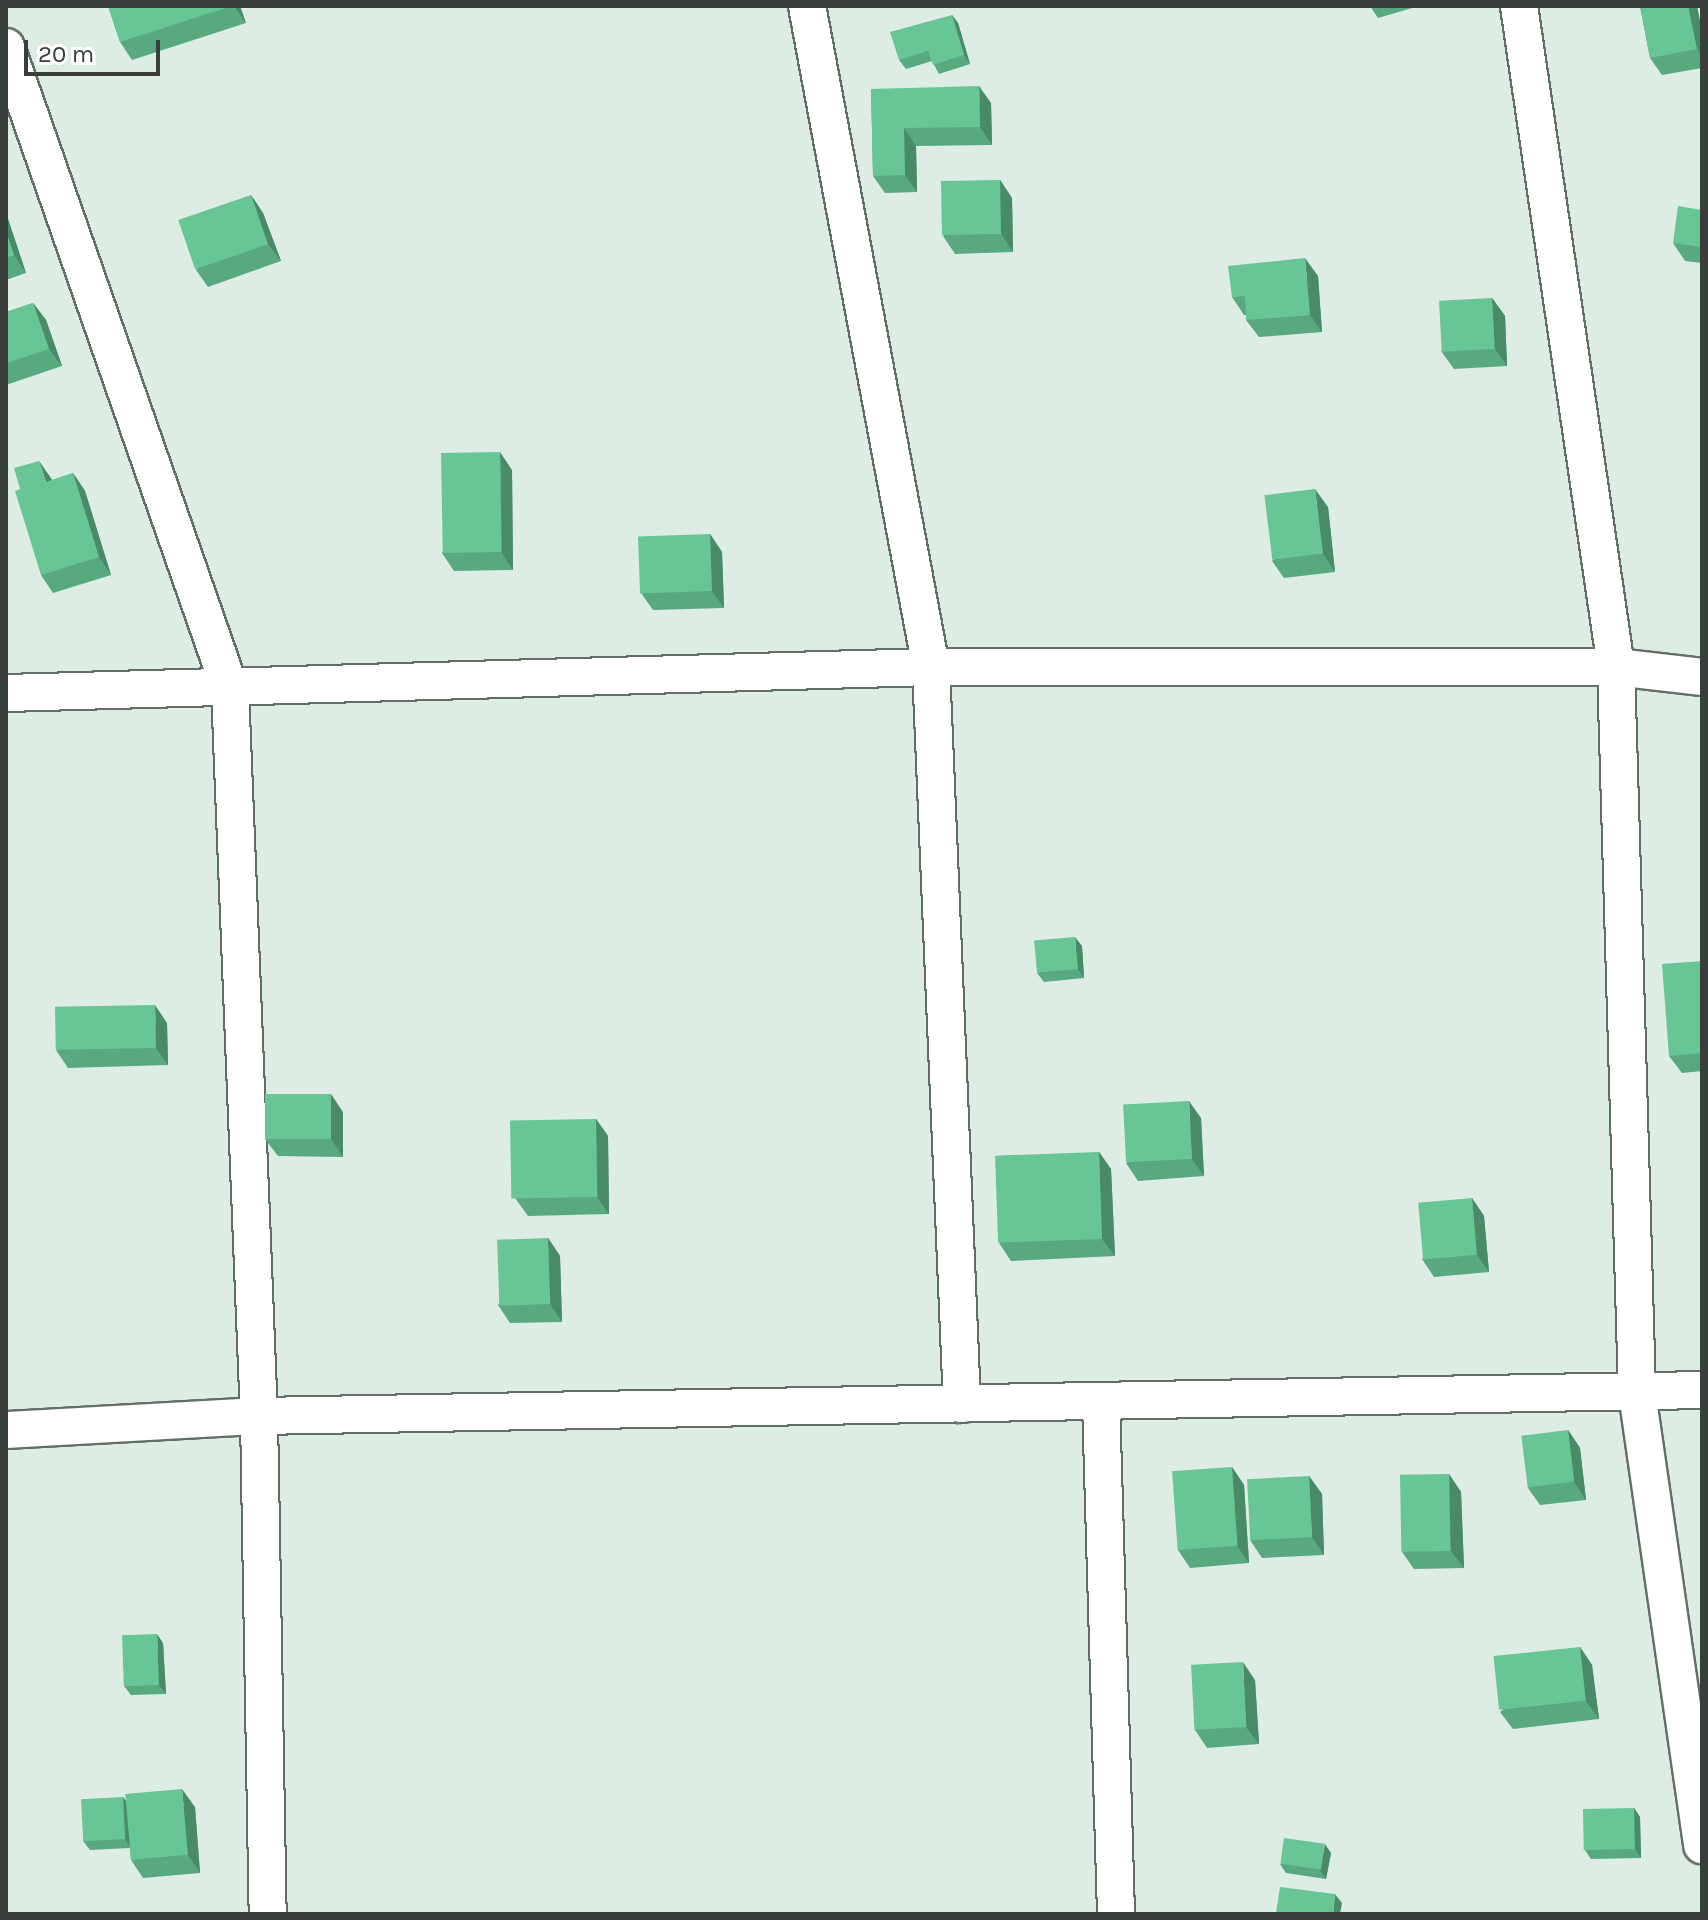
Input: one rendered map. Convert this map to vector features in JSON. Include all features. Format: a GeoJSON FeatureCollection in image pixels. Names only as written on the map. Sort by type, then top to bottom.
{"type":"FeatureCollection","features":[{"type":"Feature","properties":{"kind":"street"},"geometry":{"type":"LineString","coordinates":[[807,6],[931,667],[962,1404]]}},
{"type":"Feature","properties":{"kind":"street"},"geometry":{"type":"LineString","coordinates":[[1519,6],[1616,667],[1637,1393],[1702,1845]]}},
{"type":"Feature","properties":{"kind":"street"},"geometry":{"type":"LineString","coordinates":[[6,47],[230,689],[259,1416],[268,1914]]}},
{"type":"Feature","properties":{"kind":"street"},"geometry":{"type":"LineString","coordinates":[[6,693],[931,667],[1616,667],[1702,677]]}},
{"type":"Feature","properties":{"kind":"street"},"geometry":{"type":"LineString","coordinates":[[6,1430],[259,1416],[1702,1390]]}},
{"type":"Feature","properties":{"kind":"street"},"geometry":{"type":"LineString","coordinates":[[1101,1402],[1116,1914]]}},
{"type":"Feature","properties":{"kind":"building"},"geometry":{"type":"Polygon","coordinates":[[[108,6],[232,6],[120,42],[108,6]]]}},
{"type":"Feature","properties":{"kind":"building"},"geometry":{"type":"Polygon","coordinates":[[[1640,6],[1688,6],[1697,49],[1650,58],[1640,6]]]}},
{"type":"Feature","properties":{"kind":"building"},"geometry":{"type":"Polygon","coordinates":[[[952,15],[964,55],[933,65],[928,51],[899,60],[890,32],[952,15]]]}},
{"type":"Feature","properties":{"kind":"building"},"geometry":{"type":"Polygon","coordinates":[[[979,86],[980,127],[904,128],[905,175],[873,176],[871,89],[979,86]]]}},
{"type":"Feature","properties":{"kind":"building"},"geometry":{"type":"Polygon","coordinates":[[[1000,180],[1001,234],[942,235],[941,181],[1000,180]]]}},
{"type":"Feature","properties":{"kind":"building"},"geometry":{"type":"Polygon","coordinates":[[[251,195],[268,244],[195,269],[178,220],[251,195]]]}},
{"type":"Feature","properties":{"kind":"building"},"geometry":{"type":"Polygon","coordinates":[[[1678,206],[1702,210],[1702,247],[1673,243],[1678,206]]]}},
{"type":"Feature","properties":{"kind":"building"},"geometry":{"type":"Polygon","coordinates":[[[6,231],[14,255],[6,258],[6,231]]]}},
{"type":"Feature","properties":{"kind":"building"},"geometry":{"type":"Polygon","coordinates":[[[1305,258],[1310,315],[1246,320],[1245,296],[1232,297],[1228,266],[1305,258]]]}},
{"type":"Feature","properties":{"kind":"building"},"geometry":{"type":"Polygon","coordinates":[[[1492,298],[1495,349],[1442,352],[1439,301],[1492,298]]]}},
{"type":"Feature","properties":{"kind":"building"},"geometry":{"type":"Polygon","coordinates":[[[33,303],[49,349],[6,363],[6,312],[33,303]]]}},
{"type":"Feature","properties":{"kind":"building"},"geometry":{"type":"Polygon","coordinates":[[[500,452],[502,552],[443,553],[441,453],[500,452]]]}},
{"type":"Feature","properties":{"kind":"building"},"geometry":{"type":"Polygon","coordinates":[[[39,461],[46,482],[73,473],[99,557],[41,575],[15,491],[20,489],[14,468],[39,461]]]}},
{"type":"Feature","properties":{"kind":"building"},"geometry":{"type":"Polygon","coordinates":[[[1315,489],[1323,554],[1272,560],[1264,495],[1315,489]]]}},
{"type":"Feature","properties":{"kind":"building"},"geometry":{"type":"Polygon","coordinates":[[[710,534],[712,591],[640,593],[638,537],[710,534]]]}},
{"type":"Feature","properties":{"kind":"building"},"geometry":{"type":"Polygon","coordinates":[[[1075,937],[1078,969],[1037,972],[1034,941],[1075,937]]]}},
{"type":"Feature","properties":{"kind":"building"},"geometry":{"type":"Polygon","coordinates":[[[1702,961],[1702,1053],[1669,1056],[1662,964],[1702,961]]]}},
{"type":"Feature","properties":{"kind":"building"},"geometry":{"type":"Polygon","coordinates":[[[155,1005],[156,1048],[56,1050],[55,1007],[155,1005]]]}},
{"type":"Feature","properties":{"kind":"building"},"geometry":{"type":"Polygon","coordinates":[[[265,1094],[331,1094],[331,1139],[265,1139],[265,1094]]]}},
{"type":"Feature","properties":{"kind":"building"},"geometry":{"type":"Polygon","coordinates":[[[1189,1101],[1192,1159],[1126,1162],[1123,1104],[1189,1101]]]}},
{"type":"Feature","properties":{"kind":"building"},"geometry":{"type":"Polygon","coordinates":[[[596,1119],[597,1197],[511,1198],[510,1121],[596,1119]]]}},
{"type":"Feature","properties":{"kind":"building"},"geometry":{"type":"Polygon","coordinates":[[[1099,1152],[1102,1239],[998,1243],[995,1156],[1099,1152]]]}},
{"type":"Feature","properties":{"kind":"building"},"geometry":{"type":"Polygon","coordinates":[[[1472,1198],[1477,1255],[1423,1259],[1418,1203],[1472,1198]]]}},
{"type":"Feature","properties":{"kind":"building"},"geometry":{"type":"Polygon","coordinates":[[[548,1238],[550,1304],[499,1306],[497,1240],[548,1238]]]}},
{"type":"Feature","properties":{"kind":"building"},"geometry":{"type":"Polygon","coordinates":[[[1568,1430],[1574,1482],[1528,1487],[1521,1436],[1568,1430]]]}},
{"type":"Feature","properties":{"kind":"building"},"geometry":{"type":"Polygon","coordinates":[[[1232,1467],[1238,1546],[1178,1550],[1172,1471],[1232,1467]]]}},
{"type":"Feature","properties":{"kind":"building"},"geometry":{"type":"Polygon","coordinates":[[[1449,1474],[1450,1551],[1401,1552],[1400,1475],[1449,1474]]]}},
{"type":"Feature","properties":{"kind":"building"},"geometry":{"type":"Polygon","coordinates":[[[1309,1476],[1312,1537],[1250,1540],[1247,1479],[1309,1476]]]}},
{"type":"Feature","properties":{"kind":"building"},"geometry":{"type":"Polygon","coordinates":[[[157,1634],[159,1685],[124,1686],[122,1635],[157,1634]]]}},
{"type":"Feature","properties":{"kind":"building"},"geometry":{"type":"Polygon","coordinates":[[[1580,1647],[1586,1701],[1499,1710],[1493,1656],[1580,1647]]]}},
{"type":"Feature","properties":{"kind":"building"},"geometry":{"type":"Polygon","coordinates":[[[1243,1662],[1246,1727],[1194,1730],[1191,1665],[1243,1662]]]}},
{"type":"Feature","properties":{"kind":"building"},"geometry":{"type":"Polygon","coordinates":[[[182,1789],[188,1855],[131,1860],[125,1794],[182,1789]]]}},
{"type":"Feature","properties":{"kind":"building"},"geometry":{"type":"Polygon","coordinates":[[[123,1797],[125,1839],[83,1841],[81,1799],[123,1797]]]}},
{"type":"Feature","properties":{"kind":"building"},"geometry":{"type":"Polygon","coordinates":[[[1634,1808],[1635,1849],[1584,1850],[1583,1809],[1634,1808]]]}},
{"type":"Feature","properties":{"kind":"building"},"geometry":{"type":"Polygon","coordinates":[[[1284,1838],[1325,1844],[1321,1869],[1280,1864],[1284,1838]]]}},
{"type":"Feature","properties":{"kind":"building"},"geometry":{"type":"Polygon","coordinates":[[[1280,1887],[1335,1894],[1333,1914],[1276,1913],[1280,1887]]]}}]}
